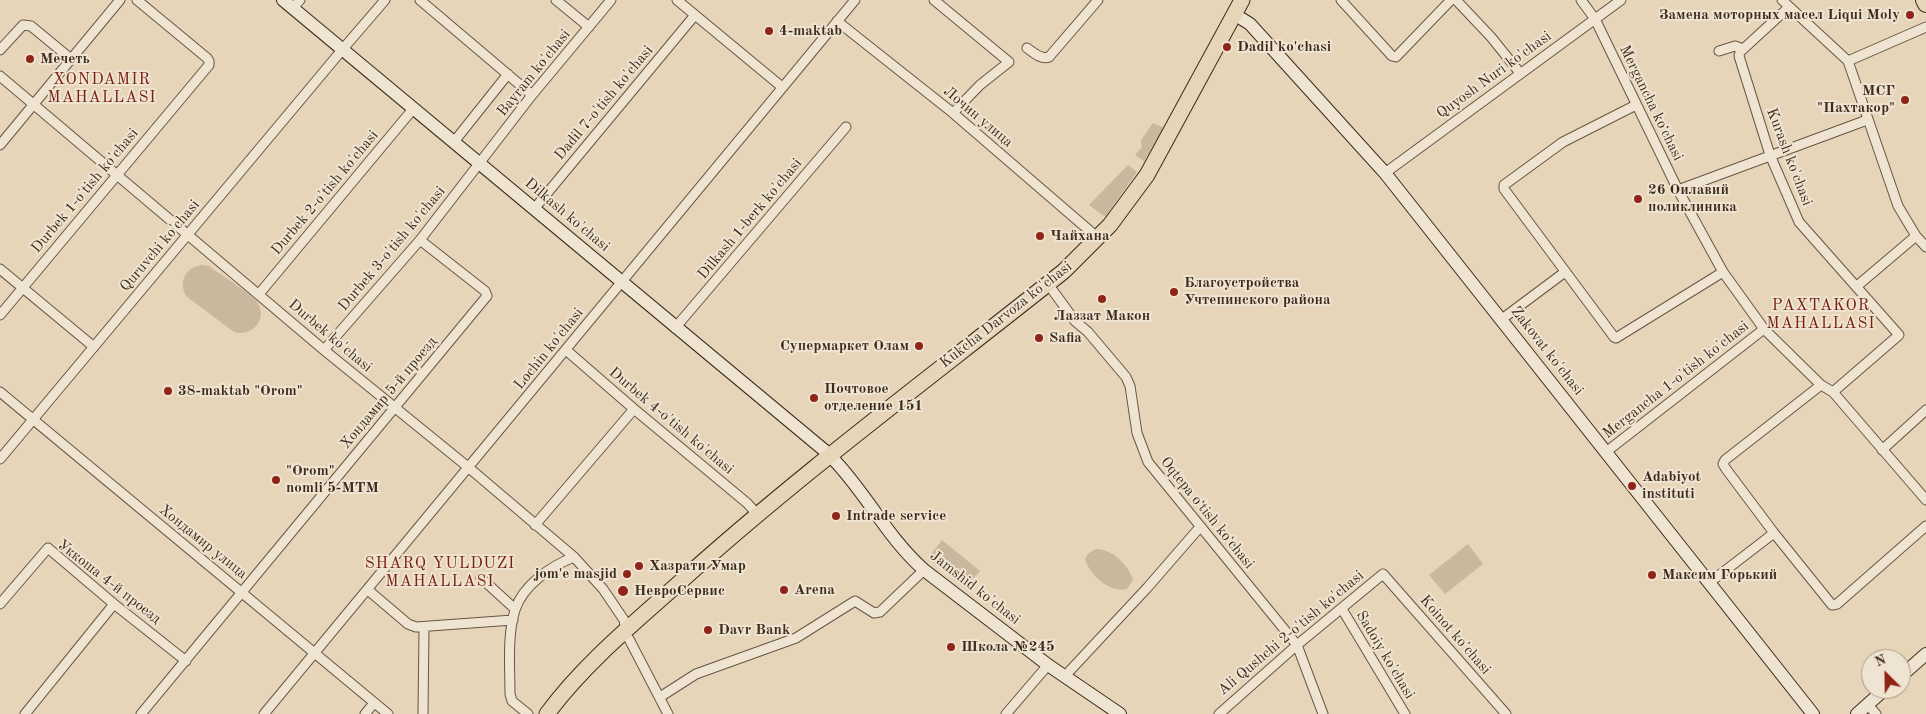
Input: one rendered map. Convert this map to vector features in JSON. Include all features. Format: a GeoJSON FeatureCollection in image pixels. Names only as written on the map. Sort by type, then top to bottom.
{"type":"FeatureCollection","features":[{"type":"Feature","properties":{"kind":"highway"},"geometry":{"type":"LineString","coordinates":[[1924,0],[1926,4]]}},
{"type":"Feature","properties":{"kind":"main road","name":"Kukcha Darvoza ko'chasi"},"geometry":{"type":"LineString","coordinates":[[1238,17],[1242,0]]}},
{"type":"Feature","properties":{"kind":"main road","name":"Kukcha Darvoza ko'chasi"},"geometry":{"type":"LineString","coordinates":[[547,714],[568,687],[759,517],[1050,287],[1102,241],[1147,175],[1238,17],[1252,0]]}},
{"type":"Feature","properties":{"kind":"main road","name":"Kukcha Darvoza ko'chasi"},"geometry":{"type":"LineString","coordinates":[[557,714],[628,635]]}},
{"type":"Feature","properties":{"kind":"street"},"geometry":{"type":"LineString","coordinates":[[0,145],[120,0]]}},
{"type":"Feature","properties":{"kind":"street","name":"Durbek 1-o'tish ko'chasi"},"geometry":{"type":"LineString","coordinates":[[0,315],[209,65],[209,61],[136,0]]}},
{"type":"Feature","properties":{"kind":"street","name":"Quruvchi ko'chasi"},"geometry":{"type":"LineString","coordinates":[[0,459],[386,0]]}},
{"type":"Feature","properties":{"kind":"street"},"geometry":{"type":"LineString","coordinates":[[420,0],[532,95]]}},
{"type":"Feature","properties":{"kind":"street"},"geometry":{"type":"LineString","coordinates":[[556,0],[589,27]]}},
{"type":"Feature","properties":{"kind":"street","name":"Bayram ko'chasi"},"geometry":{"type":"LineString","coordinates":[[479,164],[532,95],[612,0]]}},
{"type":"Feature","properties":{"kind":"street"},"geometry":{"type":"LineString","coordinates":[[676,0],[782,87]]}},
{"type":"Feature","properties":{"kind":"street","name":"Lochin ko'chasi"},"geometry":{"type":"LineString","coordinates":[[264,714],[855,0]]}},
{"type":"Feature","properties":{"kind":"street"},"geometry":{"type":"LineString","coordinates":[[1027,48],[1040,57],[1049,57],[1098,0]]}},
{"type":"Feature","properties":{"kind":"street"},"geometry":{"type":"LineString","coordinates":[[1341,0],[1392,56],[1396,58],[1451,0]]}},
{"type":"Feature","properties":{"kind":"street"},"geometry":{"type":"LineString","coordinates":[[1456,0],[1491,37],[1520,73]]}},
{"type":"Feature","properties":{"kind":"street","name":"Mergancha koʻchasi"},"geometry":{"type":"LineString","coordinates":[[1581,0],[1595,19],[1678,190],[1723,272],[1764,329],[1820,385],[1833,392],[1926,500]]}},
{"type":"Feature","properties":{"kind":"street","name":"Quyosh Nuri ko'chasi"},"geometry":{"type":"LineString","coordinates":[[1385,173],[1620,0]]}},
{"type":"Feature","properties":{"kind":"street"},"geometry":{"type":"LineString","coordinates":[[941,2],[1009,62],[980,85],[953,113]]}},
{"type":"Feature","properties":{"kind":"street","name":"Dilkash ko'chasi"},"geometry":{"type":"LineString","coordinates":[[292,3],[342,50],[675,328],[820,445],[832,458]]}},
{"type":"Feature","properties":{"kind":"street"},"geometry":{"type":"LineString","coordinates":[[1719,50],[1735,46],[1743,49],[1785,3],[1848,61],[1898,206],[1916,236],[1926,247]]}},
{"type":"Feature","properties":{"kind":"street","name":"Dadil 7-o'tish ko'chasi"},"geometry":{"type":"LineString","coordinates":[[534,209],[695,15]]}},
{"type":"Feature","properties":{"kind":"street","name":"Zakovat ko'chasi"},"geometry":{"type":"LineString","coordinates":[[1238,17],[1250,24],[1385,173],[1813,714]]}},
{"type":"Feature","properties":{"kind":"street","name":"Лочин улица"},"geometry":{"type":"LineString","coordinates":[[837,21],[953,113],[1102,241]]}},
{"type":"Feature","properties":{"kind":"street"},"geometry":{"type":"LineString","coordinates":[[0,50],[22,25],[27,24],[32,26],[71,59]]}},
{"type":"Feature","properties":{"kind":"street"},"geometry":{"type":"LineString","coordinates":[[1848,61],[1926,27]]}},
{"type":"Feature","properties":{"kind":"street","name":"Kurash ko'chasi"},"geometry":{"type":"LineString","coordinates":[[1743,49],[1739,56],[1770,155],[1799,222],[1858,286],[1899,335],[1833,392]]}},
{"type":"Feature","properties":{"kind":"street"},"geometry":{"type":"LineString","coordinates":[[453,143],[508,74]]}},
{"type":"Feature","properties":{"kind":"street","name":"Durbek ko'chasi"},"geometry":{"type":"LineString","coordinates":[[0,76],[324,350],[468,467],[574,557],[603,590],[624,620],[628,635],[668,714]]}},
{"type":"Feature","properties":{"kind":"street"},"geometry":{"type":"LineString","coordinates":[[1636,106],[1562,142],[1504,185],[1504,189],[1610,334],[1616,338],[1723,272]]}},
{"type":"Feature","properties":{"kind":"street","name":"Durbek 2-o'tish ko'chasi"},"geometry":{"type":"LineString","coordinates":[[259,294],[413,109]]}},
{"type":"Feature","properties":{"kind":"street"},"geometry":{"type":"LineString","coordinates":[[1678,190],[1867,120]]}},
{"type":"Feature","properties":{"kind":"street","name":"Dilkash 1-berk ko'chasi"},"geometry":{"type":"LineString","coordinates":[[675,328],[846,127]]}},
{"type":"Feature","properties":{"kind":"street","name":"Durbek 3-o'tish ko'chasi"},"geometry":{"type":"LineString","coordinates":[[324,350],[420,240],[479,164]]}},
{"type":"Feature","properties":{"kind":"street"},"geometry":{"type":"LineString","coordinates":[[1858,286],[1916,236]]}},
{"type":"Feature","properties":{"kind":"street","name":"Хондамир 5-й проезд"},"geometry":{"type":"LineString","coordinates":[[141,714],[487,296],[485,291],[420,240]]}},
{"type":"Feature","properties":{"kind":"street"},"geometry":{"type":"LineString","coordinates":[[0,268],[94,348]]}},
{"type":"Feature","properties":{"kind":"street"},"geometry":{"type":"LineString","coordinates":[[1502,319],[1565,272]]}},
{"type":"Feature","properties":{"kind":"street","name":"Oqtepa oʻtish koʻchasi"},"geometry":{"type":"LineString","coordinates":[[1050,287],[1075,321],[1088,332],[1126,376],[1130,386],[1137,433],[1148,462],[1297,645],[1323,714]]}},
{"type":"Feature","properties":{"kind":"street","name":"Mergancha 1-o'tish ko'chasi"},"geometry":{"type":"LineString","coordinates":[[1606,452],[1764,329]]}},
{"type":"Feature","properties":{"kind":"street","name":"Durbek 4-o'tish ko'chasi"},"geometry":{"type":"LineString","coordinates":[[566,350],[747,504],[759,517]]}},
{"type":"Feature","properties":{"kind":"street"},"geometry":{"type":"LineString","coordinates":[[1820,385],[1725,460],[1723,464],[1774,533],[1832,605],[1837,604],[1926,526]]}},
{"type":"Feature","properties":{"kind":"street","name":"Хондамир улица"},"geometry":{"type":"LineString","coordinates":[[0,392],[388,714]]}},
{"type":"Feature","properties":{"kind":"street"},"geometry":{"type":"LineString","coordinates":[[535,525],[634,409]]}},
{"type":"Feature","properties":{"kind":"street"},"geometry":{"type":"LineString","coordinates":[[1882,450],[1926,410]]}},
{"type":"Feature","properties":{"kind":"street","name":"Jamshid ko'chasi"},"geometry":{"type":"LineString","coordinates":[[832,458],[850,478],[874,513],[907,555],[1064,677],[1120,714]]}},
{"type":"Feature","properties":{"kind":"street"},"geometry":{"type":"LineString","coordinates":[[1064,677],[1147,588],[1200,527]]}},
{"type":"Feature","properties":{"kind":"street"},"geometry":{"type":"LineString","coordinates":[[1709,583],[1774,533]]}},
{"type":"Feature","properties":{"kind":"street","name":"Уккоша 4-й проезд"},"geometry":{"type":"LineString","coordinates":[[0,604],[48,548],[114,604],[186,661]]}},
{"type":"Feature","properties":{"kind":"street"},"geometry":{"type":"LineString","coordinates":[[528,714],[511,698],[510,644],[516,609],[527,590],[542,575],[561,562],[574,557]]}},
{"type":"Feature","properties":{"kind":"street"},"geometry":{"type":"LineString","coordinates":[[660,697],[696,674],[796,638],[855,600],[874,612],[880,612],[924,570]]}},
{"type":"Feature","properties":{"kind":"street","name":"Ali Qushchi 2-o'tish ko'chasi"},"geometry":{"type":"LineString","coordinates":[[1218,714],[1297,645],[1383,574]]}},
{"type":"Feature","properties":{"kind":"street","name":"Koinot ko'chasi"},"geometry":{"type":"LineString","coordinates":[[1383,574],[1506,714]]}},
{"type":"Feature","properties":{"kind":"street"},"geometry":{"type":"LineString","coordinates":[[481,578],[516,609]]}},
{"type":"Feature","properties":{"kind":"street"},"geometry":{"type":"LineString","coordinates":[[368,590],[408,624],[416,627],[424,628],[513,620]]}},
{"type":"Feature","properties":{"kind":"street"},"geometry":{"type":"LineString","coordinates":[[25,714],[114,604]]}},
{"type":"Feature","properties":{"kind":"street","name":"Sadoiy ko'chasi"},"geometry":{"type":"LineString","coordinates":[[1342,609],[1405,714]]}},
{"type":"Feature","properties":{"kind":"street"},"geometry":{"type":"LineString","coordinates":[[423,714],[424,628]]}},
{"type":"Feature","properties":{"kind":"street"},"geometry":{"type":"LineString","coordinates":[[1911,667],[1926,654]]}},
{"type":"Feature","properties":{"kind":"street"},"geometry":{"type":"LineString","coordinates":[[1006,714],[1048,665]]}},
{"type":"Feature","properties":{"kind":"street"},"geometry":{"type":"LineString","coordinates":[[366,714],[374,703]]}},
{"type":"Feature","properties":{"kind":"street"},"geometry":{"type":"LineString","coordinates":[[1857,714],[1872,709]]}},
{"type":"Feature","properties":{"kind":"shaded area"},"geometry":{"type":"Polygon","coordinates":[[[1153,123],[1164,128],[1144,161],[1135,155],[1142,147],[1141,140],[1153,123]]]}},
{"type":"Feature","properties":{"kind":"shaded area"},"geometry":{"type":"Polygon","coordinates":[[[1128,165],[1137,172],[1105,217],[1089,205],[1128,165]]]}},
{"type":"Feature","properties":{"kind":"shaded area"},"geometry":{"type":"Polygon","coordinates":[[[196,266],[209,266],[240,287],[256,301],[260,307],[261,314],[260,321],[254,328],[246,332],[234,332],[186,296],[183,285],[185,276],[196,266]]]}},
{"type":"Feature","properties":{"kind":"shaded area"},"geometry":{"type":"Polygon","coordinates":[[[942,540],[980,571],[965,588],[928,558],[942,540]]]}},
{"type":"Feature","properties":{"kind":"shaded area"},"geometry":{"type":"Polygon","coordinates":[[[1468,544],[1483,564],[1445,594],[1429,575],[1468,544]]]}},
{"type":"Feature","properties":{"kind":"shaded area"},"geometry":{"type":"Polygon","coordinates":[[[1096,549],[1114,555],[1128,569],[1133,580],[1127,589],[1120,590],[1107,585],[1091,571],[1085,559],[1089,553],[1096,549]]]}},
{"type":"Feature","properties":{"kind":"place","name":"Замена моторных масел Liqui Moly"},"geometry":{"type":"Point","coordinates":[1910,15]}},
{"type":"Feature","properties":{"kind":"place","name":"4-maktab"},"geometry":{"type":"Point","coordinates":[769,31]}},
{"type":"Feature","properties":{"kind":"place","name":"Dadil ko'chasi"},"geometry":{"type":"Point","coordinates":[1227,47]}},
{"type":"Feature","properties":{"kind":"place","name":"Мечеть"},"geometry":{"type":"Point","coordinates":[30,59]}},
{"type":"Feature","properties":{"kind":"place","name":"МСГ \"Пахтакор\""},"geometry":{"type":"Point","coordinates":[1905,100]}},
{"type":"Feature","properties":{"kind":"place","name":"26 Оилавий поликлиника"},"geometry":{"type":"Point","coordinates":[1638,199]}},
{"type":"Feature","properties":{"kind":"place","name":"Чайхана"},"geometry":{"type":"Point","coordinates":[1040,236]}},
{"type":"Feature","properties":{"kind":"place","name":"Благоустройства Учтепинского района"},"geometry":{"type":"Point","coordinates":[1174,292]}},
{"type":"Feature","properties":{"kind":"place","name":"Лаззат Макон"},"geometry":{"type":"Point","coordinates":[1102,299]}},
{"type":"Feature","properties":{"kind":"place","name":"Safia"},"geometry":{"type":"Point","coordinates":[1039,338]}},
{"type":"Feature","properties":{"kind":"place","name":"Супермаркет Олам"},"geometry":{"type":"Point","coordinates":[919,346]}},
{"type":"Feature","properties":{"kind":"place","name":"38-maktab \"Orom\""},"geometry":{"type":"Point","coordinates":[168,391]}},
{"type":"Feature","properties":{"kind":"place","name":"Почтовое отделение 151"},"geometry":{"type":"Point","coordinates":[814,398]}},
{"type":"Feature","properties":{"kind":"place","name":"\"Orom\" nomli 5-MTM"},"geometry":{"type":"Point","coordinates":[276,480]}},
{"type":"Feature","properties":{"kind":"place","name":"Adabiyot instituti"},"geometry":{"type":"Point","coordinates":[1632,486]}},
{"type":"Feature","properties":{"kind":"place","name":"Intrade service"},"geometry":{"type":"Point","coordinates":[836,516]}},
{"type":"Feature","properties":{"kind":"place","name":"Хазрати Умар"},"geometry":{"type":"Point","coordinates":[639,566]}},
{"type":"Feature","properties":{"kind":"place","name":"jom'e masjid"},"geometry":{"type":"Point","coordinates":[627,574]}},
{"type":"Feature","properties":{"kind":"place","name":"Максим Горький"},"geometry":{"type":"Point","coordinates":[1652,575]}},
{"type":"Feature","properties":{"kind":"place","name":"Arena"},"geometry":{"type":"Point","coordinates":[784,590]}},
{"type":"Feature","properties":{"kind":"place","name":"НевроСервис"},"geometry":{"type":"Point","coordinates":[623,591]}},
{"type":"Feature","properties":{"kind":"place","name":"Davr Bank"},"geometry":{"type":"Point","coordinates":[708,630]}},
{"type":"Feature","properties":{"kind":"place","name":"Школа №245"},"geometry":{"type":"Point","coordinates":[951,647]}},
{"type":"Feature","properties":{"kind":"district","name":"XONDAMIR MAHALLASI"},"geometry":{"type":"Point","coordinates":[102,89]}},
{"type":"Feature","properties":{"kind":"district","name":"PAXTAKOR MAHALLASI"},"geometry":{"type":"Point","coordinates":[1821,315]}},
{"type":"Feature","properties":{"kind":"district","name":"SHARQ YULDUZI MAHALLASI"},"geometry":{"type":"Point","coordinates":[440,573]}}]}
